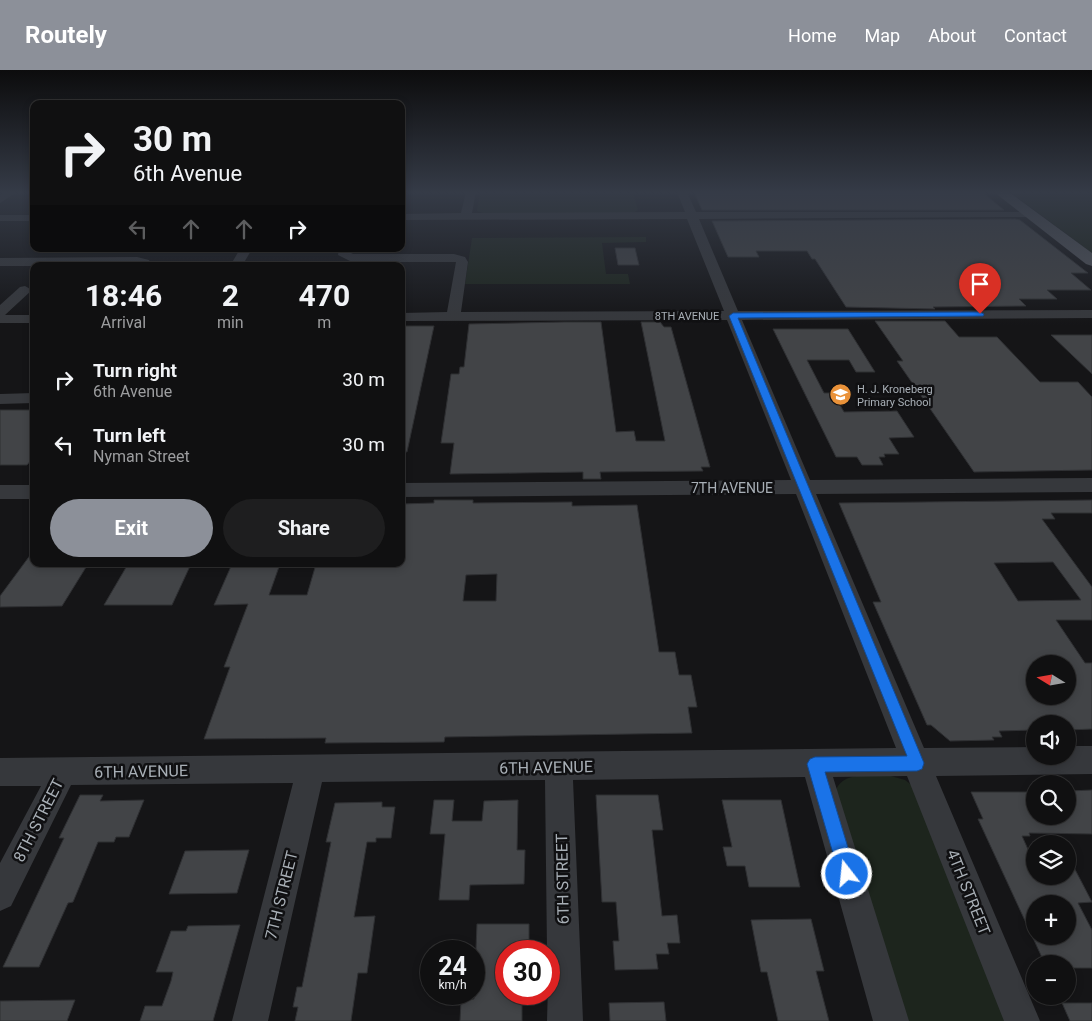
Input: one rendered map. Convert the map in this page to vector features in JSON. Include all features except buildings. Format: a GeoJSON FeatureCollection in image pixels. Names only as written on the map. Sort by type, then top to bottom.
{"type":"FeatureCollection","features":[{"type":"Feature","properties":{"kind":"main road"},"geometry":{"type":"LineString","coordinates":[[1060,236],[1092,261]]}},
{"type":"Feature","properties":{"kind":"street","name":"4TH STREET"},"geometry":{"type":"LineString","coordinates":[[700,236],[1022,1021]]}},
{"type":"Feature","properties":{"kind":"street"},"geometry":{"type":"LineString","coordinates":[[344,252],[344,255],[352,258],[454,258],[461,260],[453,317]]}},
{"type":"Feature","properties":{"kind":"street"},"geometry":{"type":"LineString","coordinates":[[0,262],[140,262]]}},
{"type":"Feature","properties":{"kind":"street"},"geometry":{"type":"LineString","coordinates":[[0,312],[25,290]]}},
{"type":"Feature","properties":{"kind":"street","name":"8TH AVENUE"},"geometry":{"type":"LineString","coordinates":[[405,317],[1092,314]]}},
{"type":"Feature","properties":{"kind":"street"},"geometry":{"type":"LineString","coordinates":[[0,320],[30,319]]}},
{"type":"Feature","properties":{"kind":"street"},"geometry":{"type":"LineString","coordinates":[[0,399],[30,398]]}},
{"type":"Feature","properties":{"kind":"street","name":"7TH AVENUE"},"geometry":{"type":"LineString","coordinates":[[405,490],[1092,485]]}},
{"type":"Feature","properties":{"kind":"street"},"geometry":{"type":"LineString","coordinates":[[0,492],[30,492]]}},
{"type":"Feature","properties":{"kind":"street","name":"6TH AVENUE"},"geometry":{"type":"LineString","coordinates":[[0,772],[1092,760]]}},
{"type":"Feature","properties":{"kind":"street"},"geometry":{"type":"LineString","coordinates":[[815,764],[891,1021]]}},
{"type":"Feature","properties":{"kind":"street","name":"6TH STREET"},"geometry":{"type":"LineString","coordinates":[[559,767],[565,1021]]}},
{"type":"Feature","properties":{"kind":"street","name":"7TH STREET"},"geometry":{"type":"LineString","coordinates":[[250,1021],[311,769]]}},
{"type":"Feature","properties":{"kind":"street","name":"8TH STREET"},"geometry":{"type":"LineString","coordinates":[[0,895],[63,772]]}},
{"type":"Feature","properties":{"kind":"shaded area"},"geometry":{"type":"Polygon","coordinates":[[[1070,236],[1092,236],[1092,253],[1070,236]]]}},
{"type":"Feature","properties":{"kind":"shaded area"},"geometry":{"type":"Polygon","coordinates":[[[646,237],[646,242],[602,243],[606,274],[628,274],[630,284],[465,284],[472,238],[646,237]]]}},
{"type":"Feature","properties":{"kind":"shaded area"},"geometry":{"type":"Polygon","coordinates":[[[868,775],[891,776],[905,780],[913,786],[1010,1021],[903,1021],[836,790],[845,779],[852,777],[868,775]]]}},
{"type":"Feature","properties":{"kind":"place","name":"H. J. Kroneberg Primary School"},"geometry":{"type":"Point","coordinates":[841,395]}},
{"type":"Feature","properties":{"kind":"route"},"geometry":{"type":"LineString","coordinates":[[847,874],[815,764],[917,763],[733,316],[980,314]]}}]}
